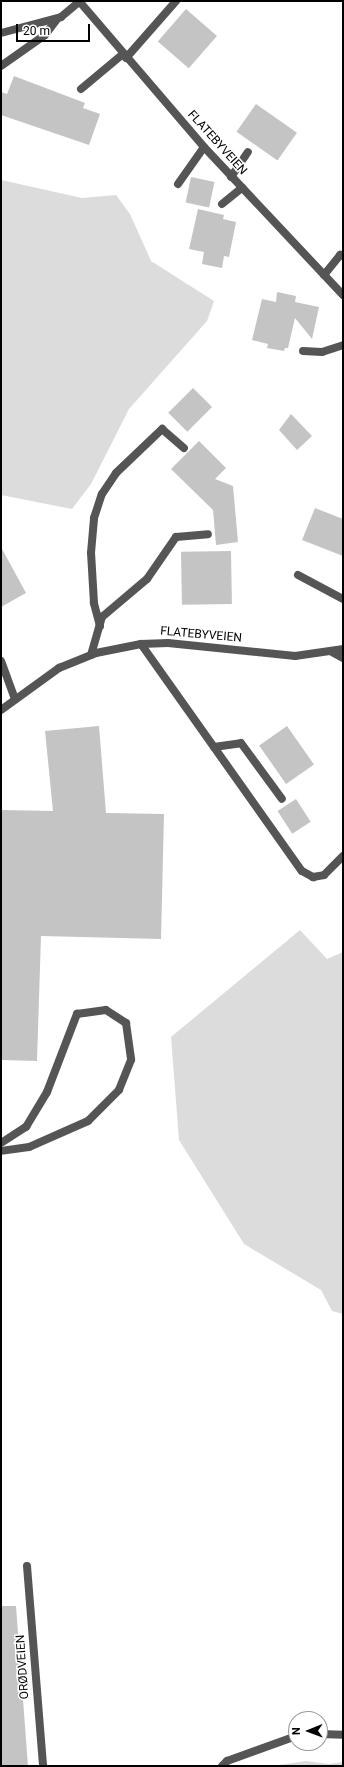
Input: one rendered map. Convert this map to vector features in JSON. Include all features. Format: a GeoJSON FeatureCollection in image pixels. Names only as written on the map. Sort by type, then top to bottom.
{"type":"FeatureCollection","features":[{"type":"Feature","properties":{"kind":"street","name":"FLATEBYVEIEN"},"geometry":{"type":"LineString","coordinates":[[1,33],[57,19],[79,1],[204,147],[343,296]]}},
{"type":"Feature","properties":{"kind":"street"},"geometry":{"type":"LineString","coordinates":[[81,89],[125,56],[176,1]]}},
{"type":"Feature","properties":{"kind":"street"},"geometry":{"type":"LineString","coordinates":[[1,66],[45,35],[57,19]]}},
{"type":"Feature","properties":{"kind":"street"},"geometry":{"type":"LineString","coordinates":[[178,184],[204,147]]}},
{"type":"Feature","properties":{"kind":"street"},"geometry":{"type":"LineString","coordinates":[[231,177],[248,152]]}},
{"type":"Feature","properties":{"kind":"street"},"geometry":{"type":"LineString","coordinates":[[222,204],[242,188]]}},
{"type":"Feature","properties":{"kind":"street"},"geometry":{"type":"LineString","coordinates":[[324,275],[340,255],[343,256]]}},
{"type":"Feature","properties":{"kind":"street"},"geometry":{"type":"LineString","coordinates":[[303,351],[322,352],[343,345]]}},
{"type":"Feature","properties":{"kind":"street"},"geometry":{"type":"LineString","coordinates":[[100,626],[94,603],[91,553],[94,518],[102,494],[116,473],[162,429],[184,448]]}},
{"type":"Feature","properties":{"kind":"street"},"geometry":{"type":"LineString","coordinates":[[91,655],[102,617],[147,579],[176,537],[208,534]]}},
{"type":"Feature","properties":{"kind":"street"},"geometry":{"type":"LineString","coordinates":[[298,575],[343,599]]}},
{"type":"Feature","properties":{"kind":"street","name":"FLATEBYVEIEN"},"geometry":{"type":"LineString","coordinates":[[1,710],[59,668],[91,655],[141,644],[168,642],[295,656],[332,652],[343,649]]}},
{"type":"Feature","properties":{"kind":"street"},"geometry":{"type":"LineString","coordinates":[[141,644],[302,871],[313,877],[324,875],[343,856]]}},
{"type":"Feature","properties":{"kind":"street"},"geometry":{"type":"LineString","coordinates":[[332,652],[343,658]]}},
{"type":"Feature","properties":{"kind":"street"},"geometry":{"type":"LineString","coordinates":[[1,661],[15,699]]}},
{"type":"Feature","properties":{"kind":"street"},"geometry":{"type":"LineString","coordinates":[[214,747],[241,743],[282,799]]}},
{"type":"Feature","properties":{"kind":"street"},"geometry":{"type":"LineString","coordinates":[[1,1143],[26,1127],[47,1092],[77,1014],[106,1010],[126,1022],[131,1060],[119,1090],[88,1121],[29,1147],[1,1151]]}},
{"type":"Feature","properties":{"kind":"street","name":"ORØDVEIEN"},"geometry":{"type":"LineString","coordinates":[[27,1566],[43,1766]]}},
{"type":"Feature","properties":{"kind":"street"},"geometry":{"type":"LineString","coordinates":[[328,1734],[343,1735]]}},
{"type":"Feature","properties":{"kind":"street"},"geometry":{"type":"LineString","coordinates":[[222,1766],[227,1761],[288,1739]]}},
{"type":"Feature","properties":{"kind":"shaded area"},"geometry":{"type":"Polygon","coordinates":[[[1,180],[82,198],[116,195],[130,214],[151,261],[214,301],[207,321],[129,409],[91,484],[72,509],[1,495],[1,180]]]}},
{"type":"Feature","properties":{"kind":"shaded area"},"geometry":{"type":"Polygon","coordinates":[[[300,930],[327,959],[343,952],[343,1314],[332,1311],[321,1290],[244,1244],[179,1140],[171,1037],[300,930]]]}},
{"type":"Feature","properties":{"kind":"shaded area"},"geometry":{"type":"Polygon","coordinates":[[[306,1761],[329,1764],[343,1762],[343,1766],[272,1766],[306,1761]]]}},
{"type":"Feature","properties":{"kind":"building"},"geometry":{"type":"Polygon","coordinates":[[[186,9],[217,36],[189,68],[158,41],[186,9]]]}},
{"type":"Feature","properties":{"kind":"building"},"geometry":{"type":"Polygon","coordinates":[[[14,76],[85,103],[83,108],[100,114],[89,145],[1,115],[1,92],[7,94],[14,76]]]}},
{"type":"Feature","properties":{"kind":"building"},"geometry":{"type":"Polygon","coordinates":[[[256,104],[297,133],[277,161],[236,132],[256,104]]]}},
{"type":"Feature","properties":{"kind":"building"},"geometry":{"type":"Polygon","coordinates":[[[191,177],[214,182],[209,207],[186,202],[191,177]]]}},
{"type":"Feature","properties":{"kind":"building"},"geometry":{"type":"Polygon","coordinates":[[[198,209],[224,215],[223,219],[236,222],[229,257],[224,256],[222,268],[202,264],[204,252],[189,249],[198,209]]]}},
{"type":"Feature","properties":{"kind":"building"},"geometry":{"type":"Polygon","coordinates":[[[277,292],[296,296],[295,302],[319,307],[312,339],[295,318],[288,348],[285,348],[284,351],[267,348],[268,344],[252,340],[262,299],[276,302],[277,292]]]}},
{"type":"Feature","properties":{"kind":"building"},"geometry":{"type":"Polygon","coordinates":[[[193,388],[212,407],[187,432],[168,413],[193,388]]]}},
{"type":"Feature","properties":{"kind":"building"},"geometry":{"type":"Polygon","coordinates":[[[291,414],[312,436],[297,450],[279,430],[291,414]]]}},
{"type":"Feature","properties":{"kind":"building"},"geometry":{"type":"Polygon","coordinates":[[[199,441],[226,468],[215,479],[233,486],[238,542],[216,545],[213,510],[171,469],[199,441]]]}},
{"type":"Feature","properties":{"kind":"building"},"geometry":{"type":"Polygon","coordinates":[[[315,508],[343,519],[343,556],[302,540],[315,508]]]}},
{"type":"Feature","properties":{"kind":"building"},"geometry":{"type":"Polygon","coordinates":[[[1,547],[26,593],[1,607],[1,547]]]}},
{"type":"Feature","properties":{"kind":"building"},"geometry":{"type":"Polygon","coordinates":[[[231,551],[232,604],[182,605],[181,552],[231,551]]]}},
{"type":"Feature","properties":{"kind":"building"},"geometry":{"type":"Polygon","coordinates":[[[99,726],[106,813],[164,814],[161,939],[41,936],[37,1061],[1,1060],[1,810],[53,811],[45,731],[99,726]]]}},
{"type":"Feature","properties":{"kind":"building"},"geometry":{"type":"Polygon","coordinates":[[[287,726],[314,765],[286,784],[259,746],[287,726]]]}},
{"type":"Feature","properties":{"kind":"building"},"geometry":{"type":"Polygon","coordinates":[[[296,799],[311,822],[292,834],[278,811],[296,799]]]}},
{"type":"Feature","properties":{"kind":"building"},"geometry":{"type":"Polygon","coordinates":[[[1,1606],[16,1606],[28,1766],[1,1766],[1,1606]]]}}]}
